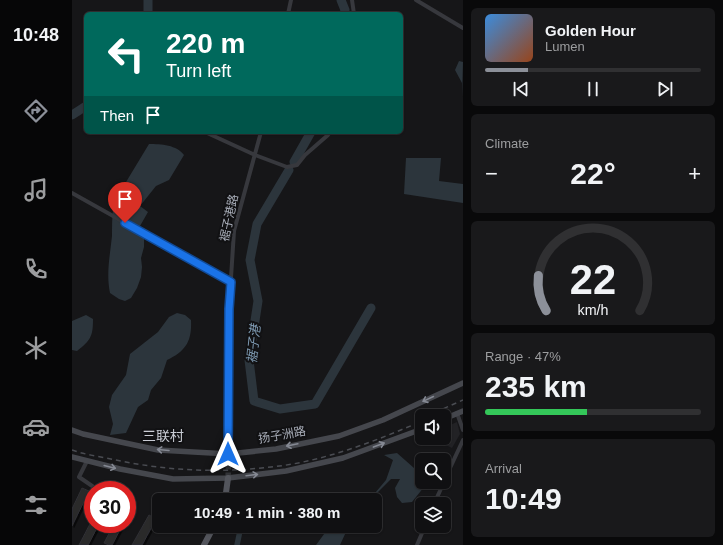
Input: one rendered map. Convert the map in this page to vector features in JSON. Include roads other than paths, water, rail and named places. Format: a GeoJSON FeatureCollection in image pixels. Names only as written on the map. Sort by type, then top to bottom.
{"type":"FeatureCollection","features":[{"type":"Feature","properties":{"kind":"main road","name":"扬子洲路"},"geometry":{"type":"LineString","coordinates":[[72,430],[83,434],[158,450],[228,454],[276,449],[339,436],[383,420],[463,383]]}},
{"type":"Feature","properties":{"kind":"main road"},"geometry":{"type":"LineString","coordinates":[[72,457],[120,469],[173,479],[228,478],[286,470],[343,458],[415,432]]}},
{"type":"Feature","properties":{"kind":"main road"},"geometry":{"type":"LineString","coordinates":[[226,493],[228,478]]}},
{"type":"Feature","properties":{"kind":"main road"},"geometry":{"type":"LineString","coordinates":[[204,545],[210,533]]}},
{"type":"Feature","properties":{"kind":"street"},"geometry":{"type":"LineString","coordinates":[[288,12],[291,0]]}},
{"type":"Feature","properties":{"kind":"street"},"geometry":{"type":"LineString","coordinates":[[352,0],[354,12]]}},
{"type":"Feature","properties":{"kind":"street"},"geometry":{"type":"LineString","coordinates":[[416,0],[463,28]]}},
{"type":"Feature","properties":{"kind":"street"},"geometry":{"type":"LineString","coordinates":[[208,134],[255,155],[287,167],[297,165],[305,155],[329,134]]}},
{"type":"Feature","properties":{"kind":"street","name":"裾子港路"},"geometry":{"type":"LineString","coordinates":[[228,454],[229,309],[234,231],[260,134]]}},
{"type":"Feature","properties":{"kind":"street"},"geometry":{"type":"LineString","coordinates":[[72,193],[231,282]]}},
{"type":"Feature","properties":{"kind":"street"},"geometry":{"type":"LineString","coordinates":[[460,412],[463,430]]}},
{"type":"Feature","properties":{"kind":"street"},"geometry":{"type":"LineString","coordinates":[[451,467],[463,440]]}},
{"type":"Feature","properties":{"kind":"street"},"geometry":{"type":"LineString","coordinates":[[85,481],[79,477],[87,461]]}},
{"type":"Feature","properties":{"kind":"street"},"geometry":{"type":"LineString","coordinates":[[417,545],[422,533]]}},
{"type":"Feature","properties":{"kind":"waterway"},"geometry":{"type":"LineString","coordinates":[[148,0],[148,12]]}},
{"type":"Feature","properties":{"kind":"waterway","name":"裾子港"},"geometry":{"type":"LineString","coordinates":[[341,0],[344,12]]}},
{"type":"Feature","properties":{"kind":"waterway"},"geometry":{"type":"LineString","coordinates":[[72,115],[84,107]]}},
{"type":"Feature","properties":{"kind":"waterway","name":"裾子港"},"geometry":{"type":"LineString","coordinates":[[294,162],[310,134]]}},
{"type":"Feature","properties":{"kind":"waterway","name":"裾子港"},"geometry":{"type":"LineString","coordinates":[[289,170],[257,224],[250,260],[258,301],[249,360],[254,401],[280,409],[315,404],[371,308]]}},
{"type":"Feature","properties":{"kind":"waterway"},"geometry":{"type":"LineString","coordinates":[[237,545],[240,533]]}},
{"type":"Feature","properties":{"kind":"tunnel"},"geometry":{"type":"LineString","coordinates":[[228,478],[229,454]]}},
{"type":"Feature","properties":{"kind":"railway"},"geometry":{"type":"LineString","coordinates":[[443,409],[463,400]]}},
{"type":"Feature","properties":{"kind":"railway"},"geometry":{"type":"LineString","coordinates":[[72,450],[88,455],[155,467],[194,470],[252,469],[310,461],[329,456],[415,424]]}},
{"type":"Feature","properties":{"kind":"district","name":"三联村"},"geometry":{"type":"Point","coordinates":[163,436]}}]}
